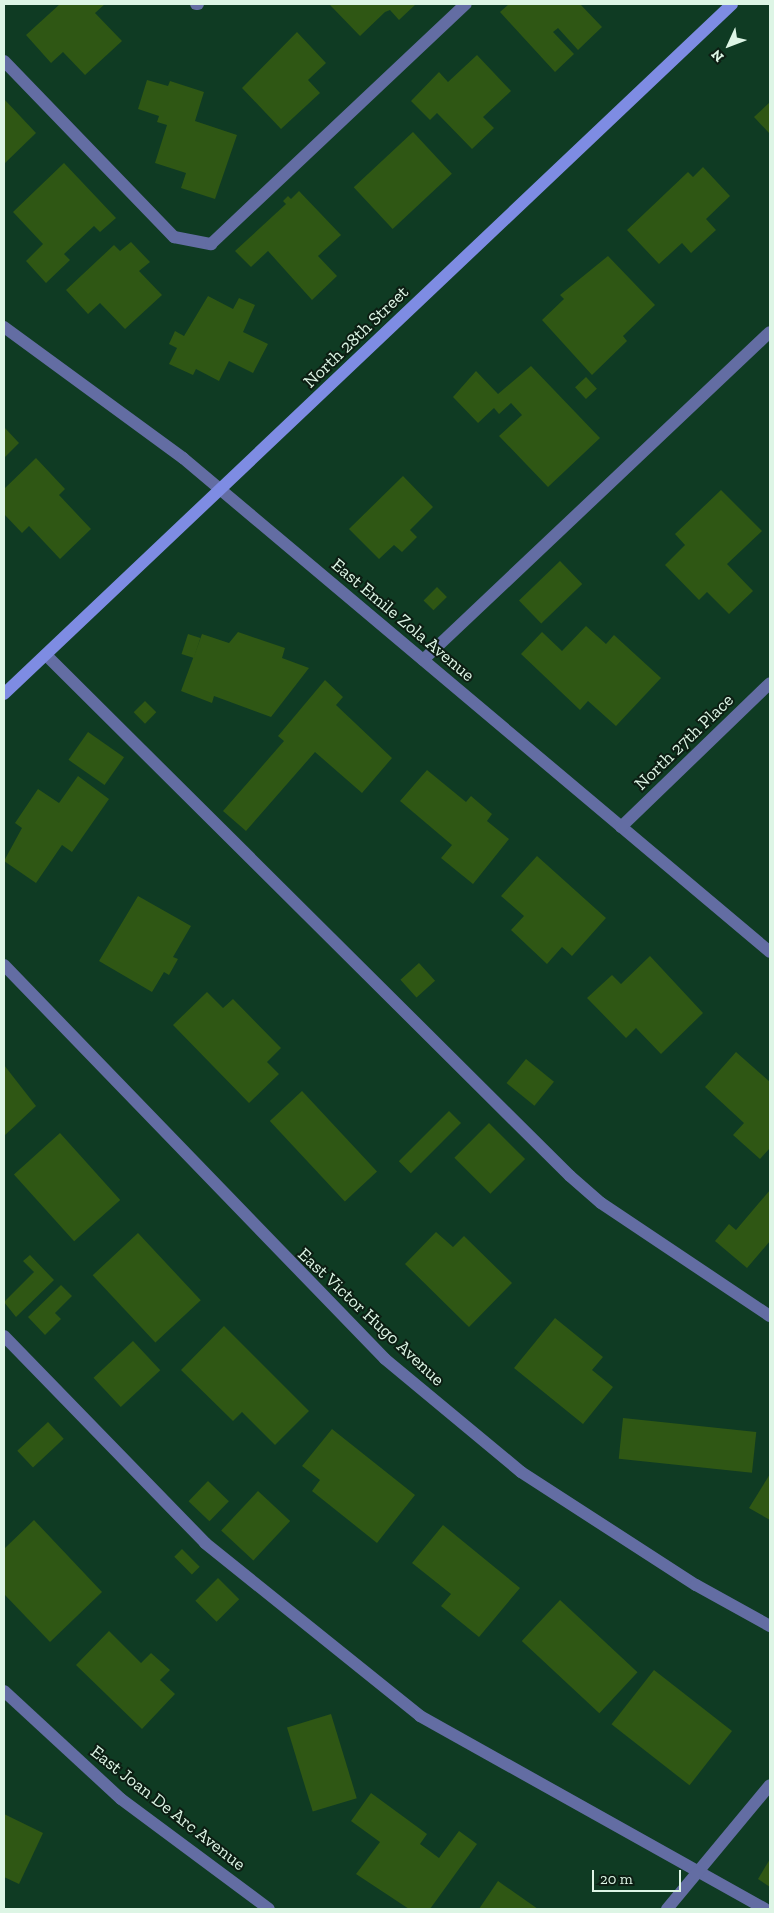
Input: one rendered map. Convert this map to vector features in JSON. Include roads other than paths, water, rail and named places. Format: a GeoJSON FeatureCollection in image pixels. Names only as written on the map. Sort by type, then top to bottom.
{"type":"FeatureCollection","features":[{"type":"Feature","properties":{"kind":"street"},"geometry":{"type":"LineString","coordinates":[[4,61],[174,237],[211,244],[466,4]]}},
{"type":"Feature","properties":{"kind":"street","name":"North 28th Street"},"geometry":{"type":"LineString","coordinates":[[4,694],[732,4]]}},
{"type":"Feature","properties":{"kind":"street","name":"East Emile Zola Avenue"},"geometry":{"type":"LineString","coordinates":[[4,327],[221,490],[770,952]]}},
{"type":"Feature","properties":{"kind":"street"},"geometry":{"type":"LineString","coordinates":[[423,660],[770,332]]}},
{"type":"Feature","properties":{"kind":"street"},"geometry":{"type":"LineString","coordinates":[[46,654],[570,1176],[601,1203],[770,1316]]}},
{"type":"Feature","properties":{"kind":"street","name":"North 27th Place"},"geometry":{"type":"LineString","coordinates":[[621,826],[770,684]]}},
{"type":"Feature","properties":{"kind":"street","name":"East Victor Hugo Avenue"},"geometry":{"type":"LineString","coordinates":[[4,965],[385,1359],[521,1472],[696,1585],[770,1626]]}},
{"type":"Feature","properties":{"kind":"street"},"geometry":{"type":"LineString","coordinates":[[4,1336],[205,1542],[420,1716],[765,1909]]}},
{"type":"Feature","properties":{"kind":"street","name":"East Joan De Arc Avenue"},"geometry":{"type":"LineString","coordinates":[[4,1691],[121,1799],[269,1909]]}},
{"type":"Feature","properties":{"kind":"street"},"geometry":{"type":"LineString","coordinates":[[666,1909],[770,1785]]}}]}
